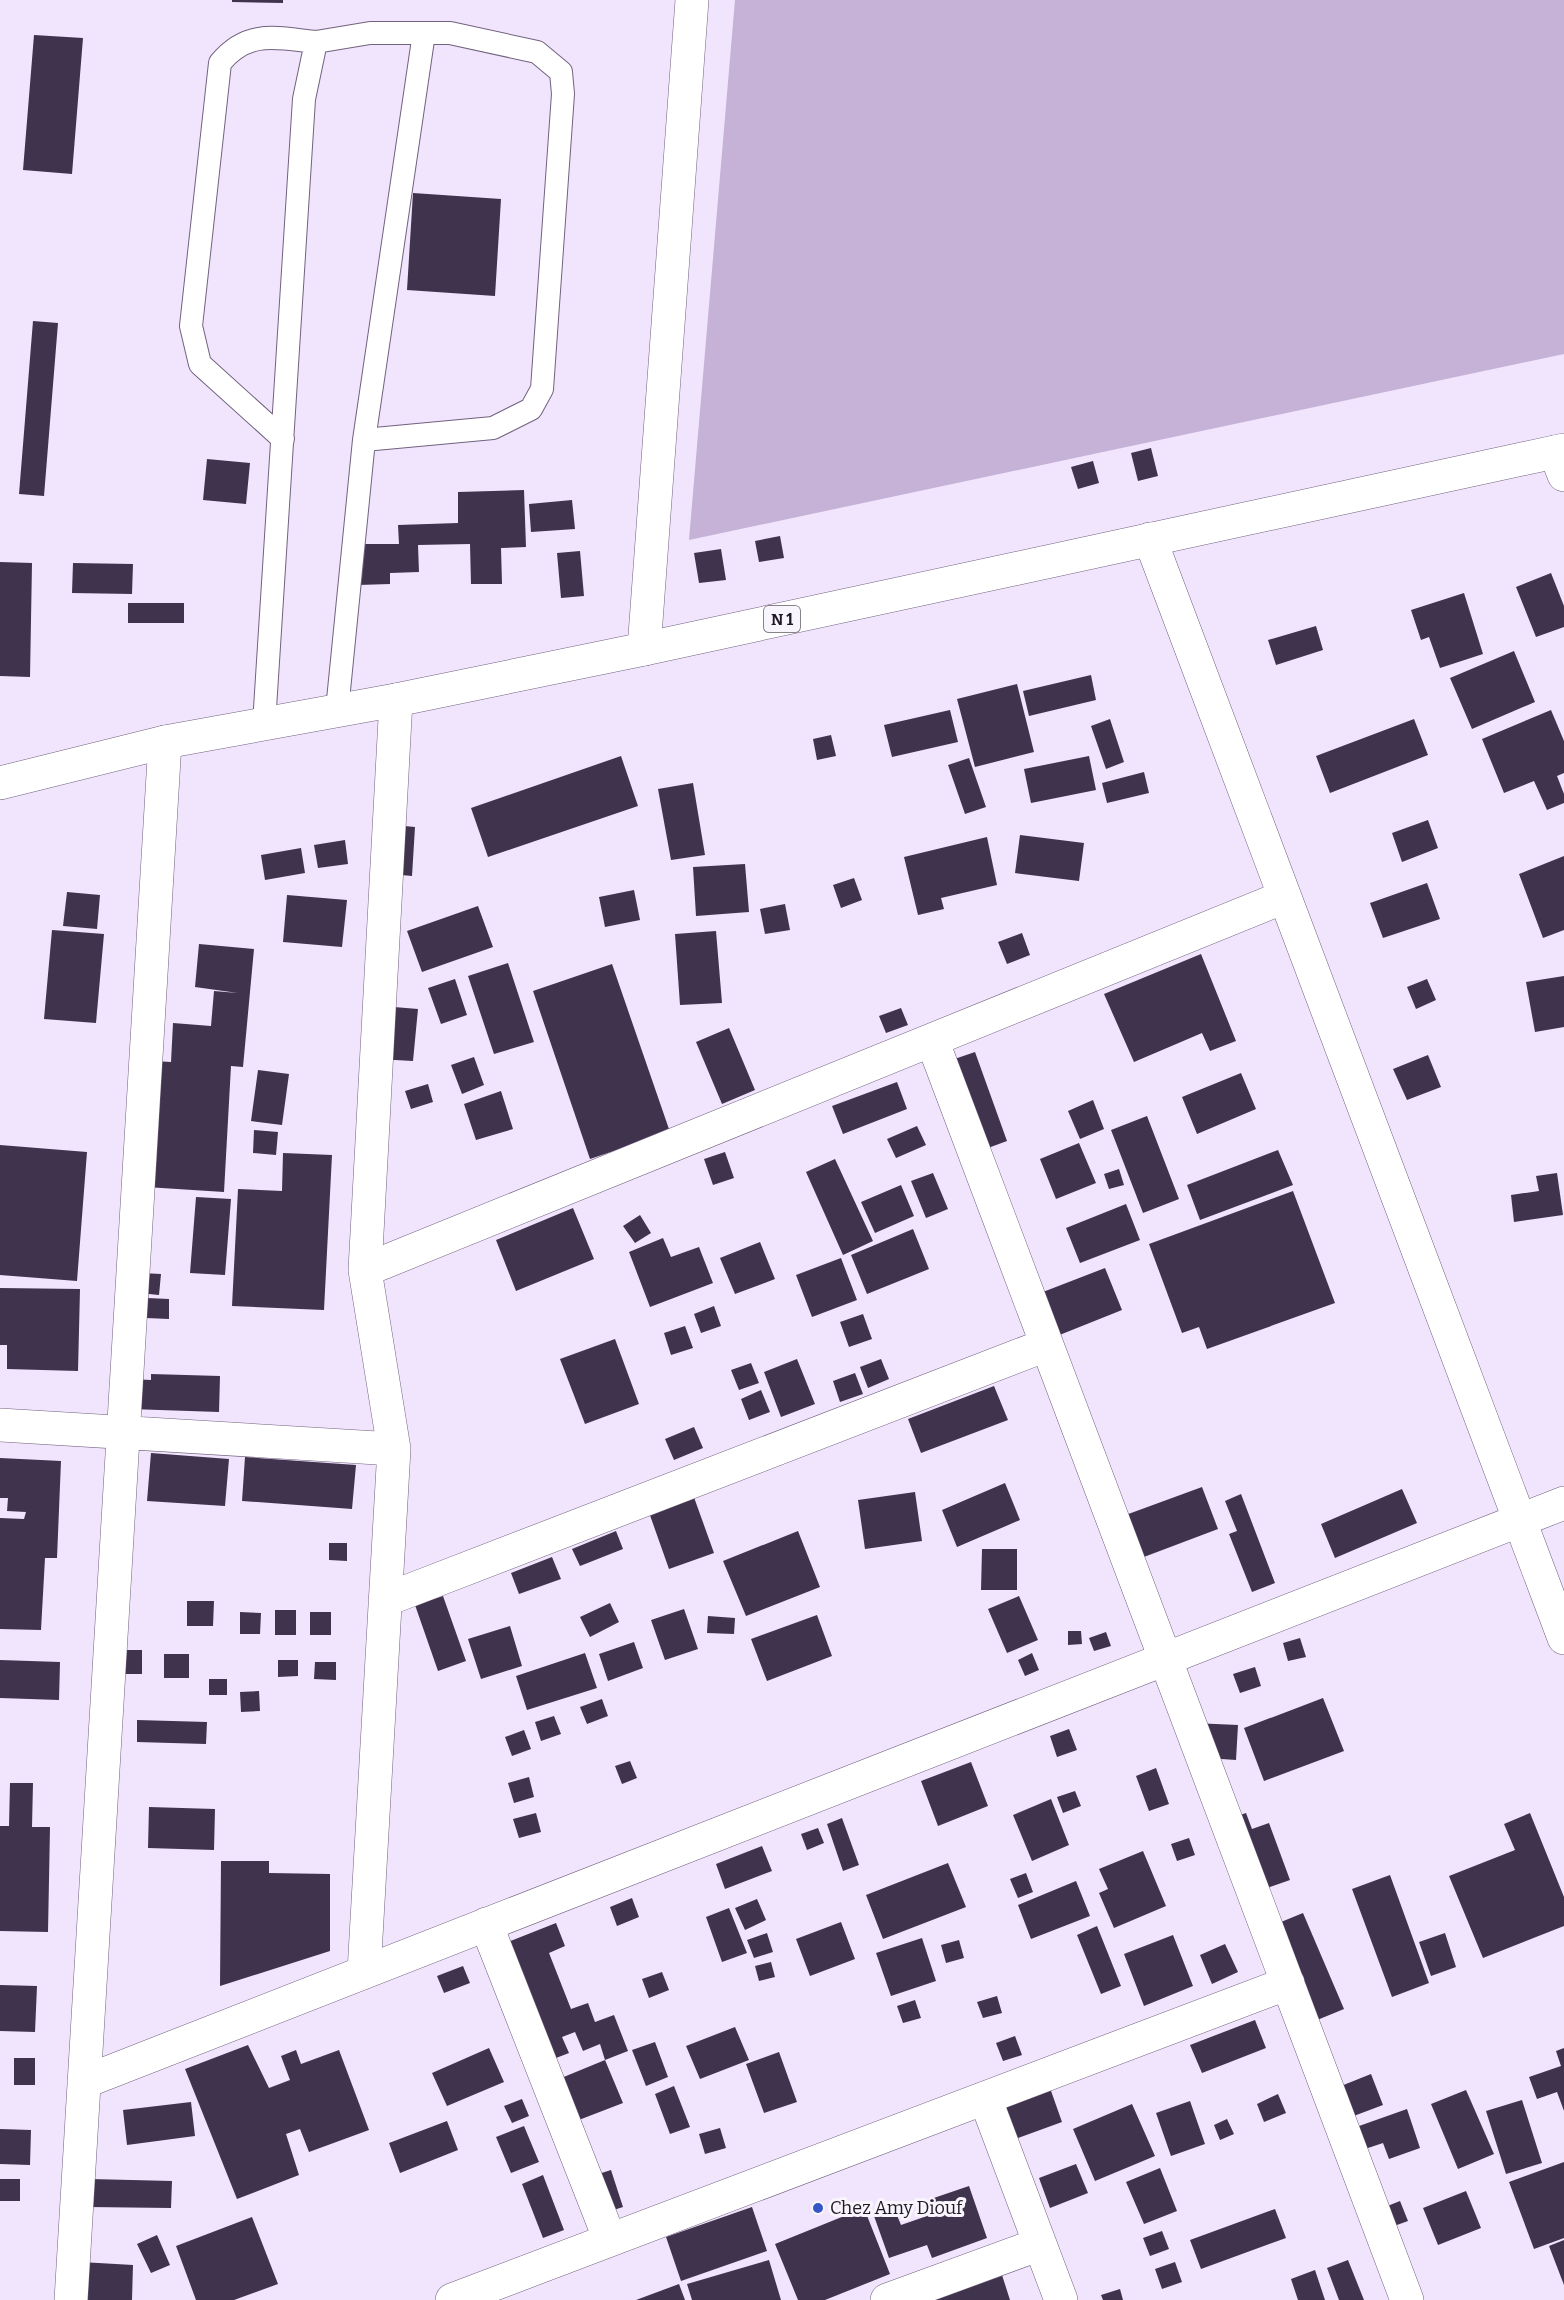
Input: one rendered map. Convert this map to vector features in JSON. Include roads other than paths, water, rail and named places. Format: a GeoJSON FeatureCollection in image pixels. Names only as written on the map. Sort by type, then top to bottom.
{"type":"FeatureCollection","features":[{"type":"Feature","properties":{"kind":"main road"},"geometry":{"type":"LineString","coordinates":[[644,649],[692,0]]}},
{"type":"Feature","properties":{"kind":"main road","name":"N 1"},"geometry":{"type":"LineString","coordinates":[[0,783],[165,742],[396,700],[644,649],[1150,539],[1561,459]]}},
{"type":"Feature","properties":{"kind":"main road"},"geometry":{"type":"LineString","coordinates":[[1150,539],[1564,1638]]}},
{"type":"Feature","properties":{"kind":"main road"},"geometry":{"type":"LineString","coordinates":[[364,1972],[394,1449],[365,1270],[396,700]]}},
{"type":"Feature","properties":{"kind":"main road"},"geometry":{"type":"LineString","coordinates":[[71,2300],[165,742]]}},
{"type":"Feature","properties":{"kind":"main road"},"geometry":{"type":"LineString","coordinates":[[365,1270],[1284,897]]}},
{"type":"Feature","properties":{"kind":"main road"},"geometry":{"type":"LineString","coordinates":[[932,1040],[1407,2300]]}},
{"type":"Feature","properties":{"kind":"main road"},"geometry":{"type":"LineString","coordinates":[[386,1600],[1046,1345]]}},
{"type":"Feature","properties":{"kind":"main road"},"geometry":{"type":"LineString","coordinates":[[0,1425],[394,1449]]}},
{"type":"Feature","properties":{"kind":"main road"},"geometry":{"type":"LineString","coordinates":[[84,2082],[1564,1503]]}},
{"type":"Feature","properties":{"kind":"main road"},"geometry":{"type":"LineString","coordinates":[[486,1924],[610,2240]]}},
{"type":"Feature","properties":{"kind":"main road"},"geometry":{"type":"LineString","coordinates":[[452,2300],[1287,1983]]}},
{"type":"Feature","properties":{"kind":"main road"},"geometry":{"type":"LineString","coordinates":[[985,2098],[1061,2300]]}},
{"type":"Feature","properties":{"kind":"main road"},"geometry":{"type":"LineString","coordinates":[[887,2300],[1040,2244]]}},
{"type":"Feature","properties":{"kind":"lane"},"geometry":{"type":"LineString","coordinates":[[283,439],[200,364],[191,326],[220,63],[233,47],[266,37],[316,42],[370,33],[450,33],[537,52],[561,72],[563,94],[542,389],[531,409],[493,428],[364,440]]}},
{"type":"Feature","properties":{"kind":"lane"},"geometry":{"type":"LineString","coordinates":[[337,710],[364,440],[424,33]]}},
{"type":"Feature","properties":{"kind":"lane"},"geometry":{"type":"LineString","coordinates":[[264,724],[304,99],[316,42]]}},
{"type":"Feature","properties":{"kind":"place","name":"Chez Amy Diouf"},"geometry":{"type":"Point","coordinates":[818,2208]}}]}
